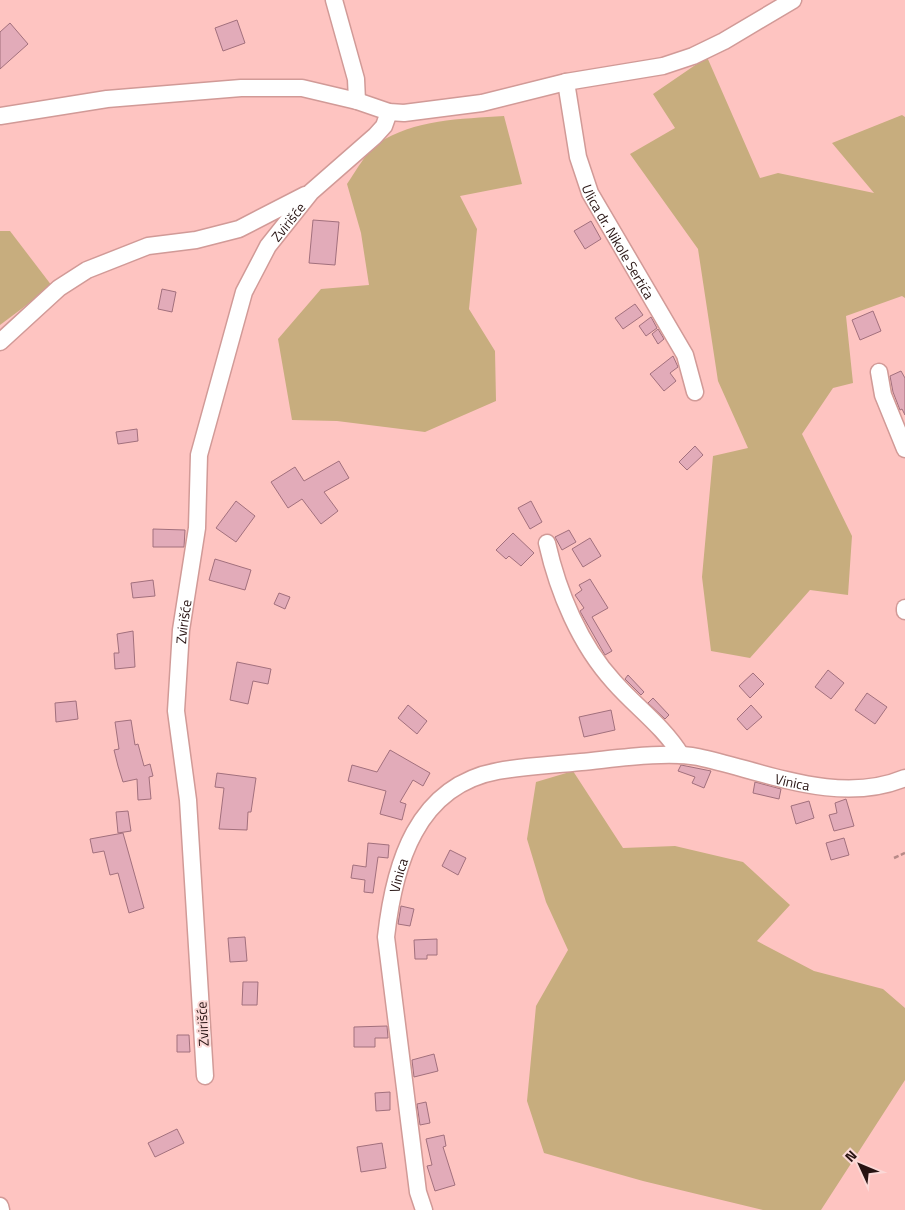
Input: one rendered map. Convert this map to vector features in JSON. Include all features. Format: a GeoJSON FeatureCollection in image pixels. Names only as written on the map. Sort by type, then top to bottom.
{"type":"FeatureCollection","features":[{"type":"Feature","properties":{"kind":"street"},"geometry":{"type":"LineString","coordinates":[[334,0],[356,79],[357,101]]}},
{"type":"Feature","properties":{"kind":"street"},"geometry":{"type":"LineString","coordinates":[[0,116],[107,99],[241,88],[302,88],[357,101],[389,112],[404,114],[482,103],[566,82],[663,66],[694,56],[724,41],[793,0]]}},
{"type":"Feature","properties":{"kind":"street","name":"Ulica dr. Nikole Sertića"},"geometry":{"type":"LineString","coordinates":[[566,82],[578,157],[590,193],[685,356],[695,392]]}},
{"type":"Feature","properties":{"kind":"street","name":"Zvirišće"},"geometry":{"type":"LineString","coordinates":[[205,1076],[188,800],[176,710],[181,630],[196,528],[199,455],[244,292],[268,246],[311,192],[375,136],[384,126],[389,112]]}},
{"type":"Feature","properties":{"kind":"street","name":"Zvirišće"},"geometry":{"type":"LineString","coordinates":[[0,342],[59,288],[87,270],[148,246],[196,240],[239,229],[311,192]]}},
{"type":"Feature","properties":{"kind":"street"},"geometry":{"type":"LineString","coordinates":[[879,372],[884,396],[905,449]]}},
{"type":"Feature","properties":{"kind":"street"},"geometry":{"type":"LineString","coordinates":[[547,543],[555,578],[590,651],[614,682],[668,735],[682,755]]}},
{"type":"Feature","properties":{"kind":"street","name":"Vinica"},"geometry":{"type":"LineString","coordinates":[[424,1210],[418,1192],[386,937],[390,905],[398,872],[415,829],[437,802],[458,785],[496,772],[602,760],[682,755],[771,777],[838,788],[863,788],[892,783],[905,778]]}},
{"type":"Feature","properties":{"kind":"street"},"geometry":{"type":"LineString","coordinates":[[0,1206],[1,1210]]}},
{"type":"Feature","properties":{"kind":"path"},"geometry":{"type":"LineString","coordinates":[[894,858],[905,853]]}},
{"type":"Feature","properties":{"kind":"shaded area"},"geometry":{"type":"Polygon","coordinates":[[[707,57],[760,178],[778,173],[874,193],[832,143],[902,115],[905,117],[905,298],[902,296],[846,316],[853,383],[833,388],[802,434],[852,536],[848,595],[810,590],[750,658],[711,651],[702,577],[713,456],[748,448],[718,381],[698,249],[630,154],[675,128],[653,94],[707,57]]]}},
{"type":"Feature","properties":{"kind":"shaded area"},"geometry":{"type":"Polygon","coordinates":[[[504,116],[522,184],[460,196],[477,229],[469,309],[495,351],[496,401],[425,432],[337,421],[292,420],[278,339],[321,289],[369,285],[361,233],[347,184],[361,163],[377,144],[406,130],[438,122],[504,116]]]}},
{"type":"Feature","properties":{"kind":"shaded area"},"geometry":{"type":"Polygon","coordinates":[[[0,231],[10,231],[52,286],[0,325],[0,231]]]}},
{"type":"Feature","properties":{"kind":"shaded area"},"geometry":{"type":"Polygon","coordinates":[[[573,771],[623,848],[675,846],[743,862],[790,905],[757,941],[814,971],[883,989],[905,1008],[905,1080],[821,1210],[763,1210],[643,1181],[544,1153],[527,1101],[536,1006],[568,950],[546,902],[527,839],[536,782],[573,771]]]}},
{"type":"Feature","properties":{"kind":"building"},"geometry":{"type":"Polygon","coordinates":[[[237,20],[245,43],[223,51],[215,28],[237,20]]]}},
{"type":"Feature","properties":{"kind":"building"},"geometry":{"type":"Polygon","coordinates":[[[10,23],[28,44],[0,69],[0,32],[10,23]]]}},
{"type":"Feature","properties":{"kind":"building"},"geometry":{"type":"Polygon","coordinates":[[[313,220],[339,222],[335,265],[309,263],[313,220]]]}},
{"type":"Feature","properties":{"kind":"building"},"geometry":{"type":"Polygon","coordinates":[[[591,221],[601,239],[585,249],[574,231],[591,221]]]}},
{"type":"Feature","properties":{"kind":"building"},"geometry":{"type":"Polygon","coordinates":[[[162,289],[176,292],[172,312],[158,309],[162,289]]]}},
{"type":"Feature","properties":{"kind":"building"},"geometry":{"type":"Polygon","coordinates":[[[635,304],[643,315],[623,329],[615,318],[635,304]]]}},
{"type":"Feature","properties":{"kind":"building"},"geometry":{"type":"Polygon","coordinates":[[[873,311],[881,331],[860,340],[852,320],[873,311]]]}},
{"type":"Feature","properties":{"kind":"building"},"geometry":{"type":"Polygon","coordinates":[[[651,317],[657,328],[646,336],[639,326],[651,317]]]}},
{"type":"Feature","properties":{"kind":"building"},"geometry":{"type":"Polygon","coordinates":[[[658,329],[664,339],[658,344],[652,334],[658,329]]]}},
{"type":"Feature","properties":{"kind":"building"},"geometry":{"type":"Polygon","coordinates":[[[673,356],[678,367],[670,373],[676,381],[664,391],[650,374],[673,356]]]}},
{"type":"Feature","properties":{"kind":"building"},"geometry":{"type":"Polygon","coordinates":[[[901,371],[905,378],[905,415],[902,409],[900,410],[893,392],[890,376],[901,371]]]}},
{"type":"Feature","properties":{"kind":"building"},"geometry":{"type":"Polygon","coordinates":[[[137,429],[138,441],[118,444],[116,432],[137,429]]]}},
{"type":"Feature","properties":{"kind":"building"},"geometry":{"type":"Polygon","coordinates":[[[695,446],[703,455],[687,470],[679,462],[695,446]]]}},
{"type":"Feature","properties":{"kind":"building"},"geometry":{"type":"Polygon","coordinates":[[[339,461],[349,478],[324,492],[338,511],[321,524],[302,499],[288,508],[271,482],[295,467],[304,481],[339,461]]]}},
{"type":"Feature","properties":{"kind":"building"},"geometry":{"type":"Polygon","coordinates":[[[236,501],[255,516],[236,542],[216,528],[236,501]]]}},
{"type":"Feature","properties":{"kind":"building"},"geometry":{"type":"Polygon","coordinates":[[[531,501],[542,522],[530,529],[518,508],[531,501]]]}},
{"type":"Feature","properties":{"kind":"building"},"geometry":{"type":"Polygon","coordinates":[[[153,529],[185,530],[184,547],[153,547],[153,529]]]}},
{"type":"Feature","properties":{"kind":"building"},"geometry":{"type":"Polygon","coordinates":[[[569,530],[576,542],[562,550],[555,537],[569,530]]]}},
{"type":"Feature","properties":{"kind":"building"},"geometry":{"type":"Polygon","coordinates":[[[513,533],[534,553],[521,566],[509,556],[506,559],[496,550],[513,533]]]}},
{"type":"Feature","properties":{"kind":"building"},"geometry":{"type":"Polygon","coordinates":[[[590,538],[601,556],[583,567],[572,549],[590,538]]]}},
{"type":"Feature","properties":{"kind":"building"},"geometry":{"type":"Polygon","coordinates":[[[215,559],[251,570],[245,590],[209,580],[215,559]]]}},
{"type":"Feature","properties":{"kind":"building"},"geometry":{"type":"Polygon","coordinates":[[[590,579],[608,608],[592,617],[612,651],[605,655],[580,611],[584,608],[575,595],[582,590],[579,585],[590,579]]]}},
{"type":"Feature","properties":{"kind":"building"},"geometry":{"type":"Polygon","coordinates":[[[153,580],[155,596],[133,598],[131,583],[153,580]]]}},
{"type":"Feature","properties":{"kind":"building"},"geometry":{"type":"Polygon","coordinates":[[[279,593],[290,597],[285,609],[274,604],[279,593]]]}},
{"type":"Feature","properties":{"kind":"building"},"geometry":{"type":"Polygon","coordinates":[[[133,631],[135,667],[115,669],[114,653],[119,653],[117,634],[133,631]]]}},
{"type":"Feature","properties":{"kind":"building"},"geometry":{"type":"Polygon","coordinates":[[[237,662],[271,669],[268,684],[253,681],[248,704],[230,700],[237,662]]]}},
{"type":"Feature","properties":{"kind":"building"},"geometry":{"type":"Polygon","coordinates":[[[828,670],[844,683],[831,699],[815,687],[828,670]]]}},
{"type":"Feature","properties":{"kind":"building"},"geometry":{"type":"Polygon","coordinates":[[[753,673],[764,684],[750,698],[739,686],[753,673]]]}},
{"type":"Feature","properties":{"kind":"building"},"geometry":{"type":"Polygon","coordinates":[[[628,675],[644,692],[641,695],[625,679],[628,675]]]}},
{"type":"Feature","properties":{"kind":"building"},"geometry":{"type":"Polygon","coordinates":[[[867,693],[887,707],[875,724],[855,710],[867,693]]]}},
{"type":"Feature","properties":{"kind":"building"},"geometry":{"type":"Polygon","coordinates":[[[653,698],[669,715],[665,719],[648,703],[653,698]]]}},
{"type":"Feature","properties":{"kind":"building"},"geometry":{"type":"Polygon","coordinates":[[[76,701],[78,719],[56,722],[55,703],[76,701]]]}},
{"type":"Feature","properties":{"kind":"building"},"geometry":{"type":"Polygon","coordinates":[[[408,705],[427,721],[417,734],[398,718],[408,705]]]}},
{"type":"Feature","properties":{"kind":"building"},"geometry":{"type":"Polygon","coordinates":[[[751,705],[762,717],[747,730],[737,719],[751,705]]]}},
{"type":"Feature","properties":{"kind":"building"},"geometry":{"type":"Polygon","coordinates":[[[611,710],[615,730],[584,737],[579,717],[611,710]]]}},
{"type":"Feature","properties":{"kind":"building"},"geometry":{"type":"Polygon","coordinates":[[[131,720],[135,745],[138,744],[144,766],[150,764],[153,776],[149,777],[151,799],[138,800],[137,779],[123,782],[118,766],[114,750],[119,749],[115,722],[131,720]]]}},
{"type":"Feature","properties":{"kind":"building"},"geometry":{"type":"Polygon","coordinates":[[[390,750],[430,773],[423,786],[413,780],[400,802],[406,804],[402,820],[380,814],[386,791],[348,781],[352,765],[377,772],[390,750]]]}},
{"type":"Feature","properties":{"kind":"building"},"geometry":{"type":"Polygon","coordinates":[[[681,765],[711,771],[704,788],[692,783],[695,777],[678,771],[681,765]]]}},
{"type":"Feature","properties":{"kind":"building"},"geometry":{"type":"Polygon","coordinates":[[[217,773],[256,778],[251,812],[248,812],[247,830],[219,829],[224,788],[215,787],[217,773]]]}},
{"type":"Feature","properties":{"kind":"building"},"geometry":{"type":"Polygon","coordinates":[[[755,782],[781,789],[779,799],[753,793],[755,782]]]}},
{"type":"Feature","properties":{"kind":"building"},"geometry":{"type":"Polygon","coordinates":[[[846,799],[854,826],[834,831],[829,815],[837,813],[835,803],[846,799]]]}},
{"type":"Feature","properties":{"kind":"building"},"geometry":{"type":"Polygon","coordinates":[[[809,801],[814,818],[796,824],[791,806],[809,801]]]}},
{"type":"Feature","properties":{"kind":"building"},"geometry":{"type":"Polygon","coordinates":[[[128,811],[131,831],[118,833],[116,812],[128,811]]]}},
{"type":"Feature","properties":{"kind":"building"},"geometry":{"type":"Polygon","coordinates":[[[123,833],[144,908],[129,913],[118,873],[110,875],[104,851],[93,853],[90,839],[123,833]]]}},
{"type":"Feature","properties":{"kind":"building"},"geometry":{"type":"Polygon","coordinates":[[[844,838],[849,855],[831,860],[826,843],[844,838]]]}},
{"type":"Feature","properties":{"kind":"building"},"geometry":{"type":"Polygon","coordinates":[[[368,843],[389,845],[388,858],[378,857],[373,893],[364,892],[365,880],[351,878],[353,865],[366,867],[368,843]]]}},
{"type":"Feature","properties":{"kind":"building"},"geometry":{"type":"Polygon","coordinates":[[[450,850],[466,858],[458,875],[442,866],[450,850]]]}},
{"type":"Feature","properties":{"kind":"building"},"geometry":{"type":"Polygon","coordinates":[[[401,906],[414,909],[410,926],[398,924],[401,906]]]}},
{"type":"Feature","properties":{"kind":"building"},"geometry":{"type":"Polygon","coordinates":[[[245,937],[247,961],[230,962],[228,938],[245,937]]]}},
{"type":"Feature","properties":{"kind":"building"},"geometry":{"type":"Polygon","coordinates":[[[437,939],[437,955],[427,955],[427,959],[415,959],[414,940],[437,939]]]}},
{"type":"Feature","properties":{"kind":"building"},"geometry":{"type":"Polygon","coordinates":[[[243,982],[258,982],[257,1005],[242,1005],[243,982]]]}},
{"type":"Feature","properties":{"kind":"building"},"geometry":{"type":"Polygon","coordinates":[[[387,1026],[388,1038],[375,1038],[375,1047],[354,1047],[354,1027],[387,1026]]]}},
{"type":"Feature","properties":{"kind":"building"},"geometry":{"type":"Polygon","coordinates":[[[177,1035],[189,1035],[190,1052],[177,1052],[177,1035]]]}},
{"type":"Feature","properties":{"kind":"building"},"geometry":{"type":"Polygon","coordinates":[[[434,1054],[438,1071],[414,1077],[412,1060],[434,1054]]]}},
{"type":"Feature","properties":{"kind":"building"},"geometry":{"type":"Polygon","coordinates":[[[390,1092],[390,1110],[376,1111],[375,1093],[390,1092]]]}},
{"type":"Feature","properties":{"kind":"building"},"geometry":{"type":"Polygon","coordinates":[[[426,1102],[430,1123],[420,1125],[417,1104],[426,1102]]]}},
{"type":"Feature","properties":{"kind":"building"},"geometry":{"type":"Polygon","coordinates":[[[177,1129],[184,1143],[155,1157],[148,1143],[177,1129]]]}},
{"type":"Feature","properties":{"kind":"building"},"geometry":{"type":"Polygon","coordinates":[[[444,1135],[446,1146],[443,1147],[455,1185],[435,1191],[427,1166],[432,1165],[426,1139],[444,1135]]]}},
{"type":"Feature","properties":{"kind":"building"},"geometry":{"type":"Polygon","coordinates":[[[382,1143],[386,1168],[361,1172],[357,1147],[382,1143]]]}}]}
